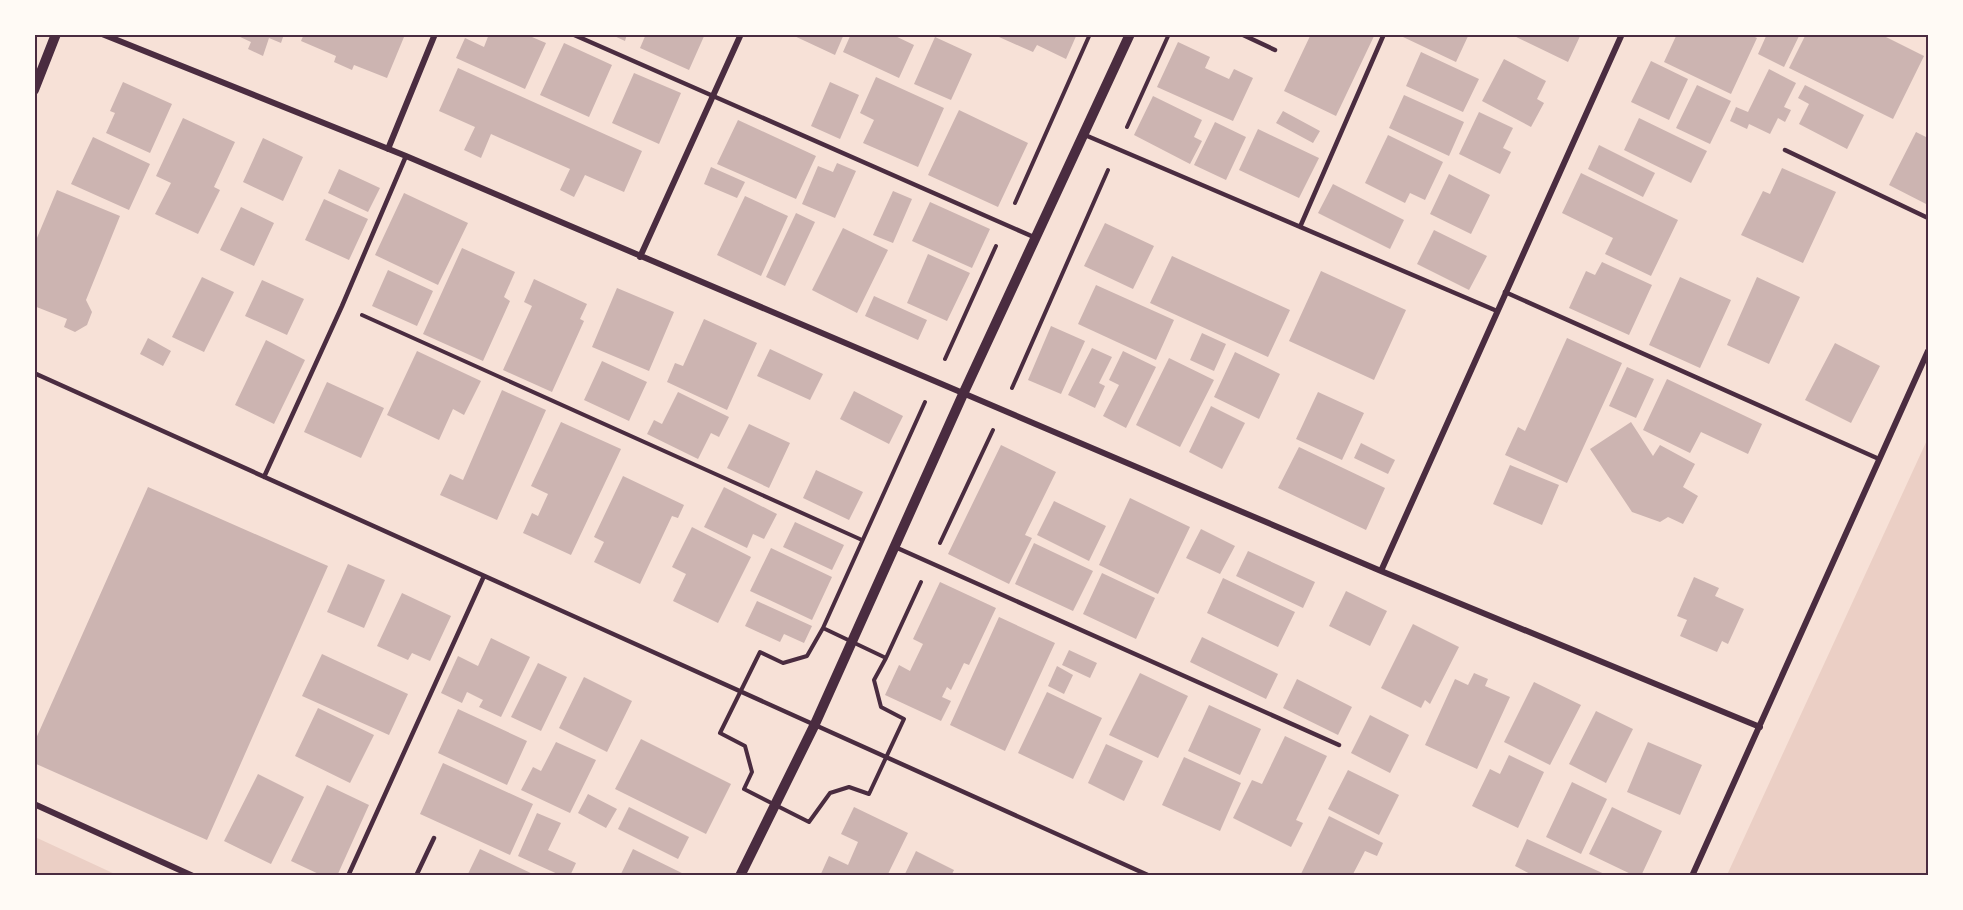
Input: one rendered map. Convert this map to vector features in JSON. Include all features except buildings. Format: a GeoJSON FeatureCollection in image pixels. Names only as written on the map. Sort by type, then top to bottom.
{"type":"FeatureCollection","features":[{"type":"Feature","properties":{"kind":"street"},"geometry":{"type":"LineString","coordinates":[[34,90],[56,34]]}},
{"type":"Feature","properties":{"kind":"street"},"geometry":{"type":"LineString","coordinates":[[102,34],[406,156],[1381,571],[1760,727]]}},
{"type":"Feature","properties":{"kind":"street"},"geometry":{"type":"LineString","coordinates":[[388,149],[435,34]]}},
{"type":"Feature","properties":{"kind":"street"},"geometry":{"type":"LineString","coordinates":[[640,257],[741,34]]}},
{"type":"Feature","properties":{"kind":"street"},"geometry":{"type":"LineString","coordinates":[[740,876],[814,724],[964,392],[1130,34]]}},
{"type":"Feature","properties":{"kind":"street"},"geometry":{"type":"LineString","coordinates":[[1381,571],[1622,34]]}},
{"type":"Feature","properties":{"kind":"street"},"geometry":{"type":"LineString","coordinates":[[1692,876],[1929,351]]}},
{"type":"Feature","properties":{"kind":"street"},"geometry":{"type":"LineString","coordinates":[[34,804],[194,876]]}},
{"type":"Feature","properties":{"kind":"lane"},"geometry":{"type":"LineString","coordinates":[[572,34],[1036,237]]}},
{"type":"Feature","properties":{"kind":"lane"},"geometry":{"type":"LineString","coordinates":[[1241,34],[1275,50]]}},
{"type":"Feature","properties":{"kind":"lane"},"geometry":{"type":"LineString","coordinates":[[1300,227],[1384,34]]}},
{"type":"Feature","properties":{"kind":"lane"},"geometry":{"type":"LineString","coordinates":[[1085,135],[1497,311]]}},
{"type":"Feature","properties":{"kind":"lane"},"geometry":{"type":"LineString","coordinates":[[1785,150],[1929,218]]}},
{"type":"Feature","properties":{"kind":"lane"},"geometry":{"type":"LineString","coordinates":[[264,477],[342,306],[406,156]]}},
{"type":"Feature","properties":{"kind":"lane"},"geometry":{"type":"LineString","coordinates":[[1505,292],[1879,459]]}},
{"type":"Feature","properties":{"kind":"lane"},"geometry":{"type":"LineString","coordinates":[[34,374],[1150,876]]}},
{"type":"Feature","properties":{"kind":"lane"},"geometry":{"type":"LineString","coordinates":[[895,547],[1339,746]]}},
{"type":"Feature","properties":{"kind":"lane"},"geometry":{"type":"LineString","coordinates":[[348,876],[484,576]]}},
{"type":"Feature","properties":{"kind":"lane"},"geometry":{"type":"LineString","coordinates":[[416,876],[434,838]]}},
{"type":"Feature","properties":{"kind":"path"},"geometry":{"type":"LineString","coordinates":[[823,628],[1090,34]]}},
{"type":"Feature","properties":{"kind":"path"},"geometry":{"type":"LineString","coordinates":[[886,658],[1002,409],[1169,34]]}},
{"type":"Feature","properties":{"kind":"path"},"geometry":{"type":"LineString","coordinates":[[342,306],[862,540]]}},
{"type":"Feature","properties":{"kind":"shaded area"},"geometry":{"type":"Polygon","coordinates":[[[1928,438],[1928,875],[1727,875],[1928,438]]]}},
{"type":"Feature","properties":{"kind":"shaded area"},"geometry":{"type":"Polygon","coordinates":[[[35,837],[117,875],[35,875],[35,837]]]}}]}
